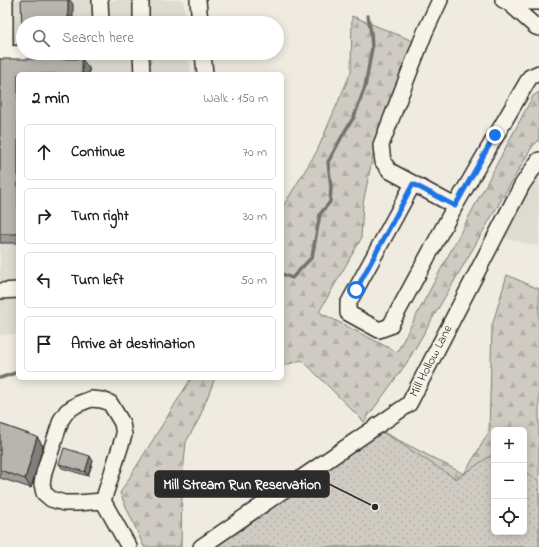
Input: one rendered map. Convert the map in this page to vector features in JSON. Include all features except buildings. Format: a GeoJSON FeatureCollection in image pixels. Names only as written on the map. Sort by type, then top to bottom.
{"type":"FeatureCollection","features":[{"type":"Feature","properties":{"kind":"street"},"geometry":{"type":"LineString","coordinates":[[5,0],[2,54],[16,53]]}},
{"type":"Feature","properties":{"kind":"street"},"geometry":{"type":"LineString","coordinates":[[100,0],[101,16]]}},
{"type":"Feature","properties":{"kind":"street"},"geometry":{"type":"LineString","coordinates":[[141,0],[141,16]]}},
{"type":"Feature","properties":{"kind":"street"},"geometry":{"type":"LineString","coordinates":[[198,0],[199,16]]}},
{"type":"Feature","properties":{"kind":"street"},"geometry":{"type":"LineString","coordinates":[[440,0],[425,32],[380,145],[383,162],[390,171],[455,206]]}},
{"type":"Feature","properties":{"kind":"street"},"geometry":{"type":"LineString","coordinates":[[505,1],[539,2]]}},
{"type":"Feature","properties":{"kind":"street"},"geometry":{"type":"LineString","coordinates":[[505,1],[539,28]]}},
{"type":"Feature","properties":{"kind":"street"},"geometry":{"type":"LineString","coordinates":[[141,60],[142,72]]}},
{"type":"Feature","properties":{"kind":"street"},"geometry":{"type":"LineString","coordinates":[[204,60],[205,72]]}},
{"type":"Feature","properties":{"kind":"street"},"geometry":{"type":"LineString","coordinates":[[413,184],[348,304],[348,313],[379,330],[390,326],[455,206],[530,77],[539,72]]}},
{"type":"Feature","properties":{"kind":"street","name":"Mill Hollow Lane"},"geometry":{"type":"LineString","coordinates":[[200,547],[409,404],[522,185],[539,160]]}},
{"type":"Feature","properties":{"kind":"street"},"geometry":{"type":"LineString","coordinates":[[0,290],[16,290]]}},
{"type":"Feature","properties":{"kind":"street"},"geometry":{"type":"LineString","coordinates":[[103,501],[64,503],[51,499],[44,493],[42,484],[44,472],[61,420],[67,411],[78,404],[91,399],[102,400],[110,403],[122,423],[124,436],[103,501],[130,547]]}},
{"type":"Feature","properties":{"kind":"shaded area"},"geometry":{"type":"Polygon","coordinates":[[[0,0],[183,0],[185,16],[16,16],[16,60],[189,60],[191,72],[16,72],[16,334],[0,335],[0,0]]]}},
{"type":"Feature","properties":{"kind":"shaded area"},"geometry":{"type":"Polygon","coordinates":[[[539,172],[539,246],[503,238],[521,199],[539,172]]]}},
{"type":"Feature","properties":{"kind":"green space"},"geometry":{"type":"Polygon","coordinates":[[[352,16],[413,41],[374,151],[363,203],[361,239],[319,312],[397,352],[533,96],[539,92],[539,140],[532,147],[406,364],[364,422],[302,360],[284,365],[284,205],[317,151],[351,72],[352,16]]]}},
{"type":"Feature","properties":{"kind":"green space"},"geometry":{"type":"Polygon","coordinates":[[[507,275],[539,289],[539,547],[232,547],[383,432],[464,474],[489,432],[492,326],[507,275]]]}},
{"type":"Feature","properties":{"kind":"green space"},"geometry":{"type":"Polygon","coordinates":[[[190,380],[214,380],[199,419],[186,442],[182,484],[181,547],[144,547],[120,493],[190,380]]]}},
{"type":"Feature","properties":{"kind":"green space"},"geometry":{"type":"Polygon","coordinates":[[[373,426],[456,479],[491,455],[491,535],[527,535],[527,474],[539,481],[539,547],[198,547],[373,426]]]}},
{"type":"Feature","properties":{"kind":"waterway"},"geometry":{"type":"LineString","coordinates":[[284,275],[292,278],[312,257],[320,214],[330,202],[331,187],[328,162],[354,117],[365,87],[372,48],[368,16]]}},
{"type":"Feature","properties":{"kind":"waterway"},"geometry":{"type":"LineString","coordinates":[[0,378],[16,373]]}},
{"type":"Feature","properties":{"kind":"place","name":"Mill Stream Run Reservation"},"geometry":{"type":"Point","coordinates":[375,507]}},
{"type":"Feature","properties":{"kind":"route"},"geometry":{"type":"LineString","coordinates":[[356,290],[413,184],[455,206],[495,135]]}}]}
